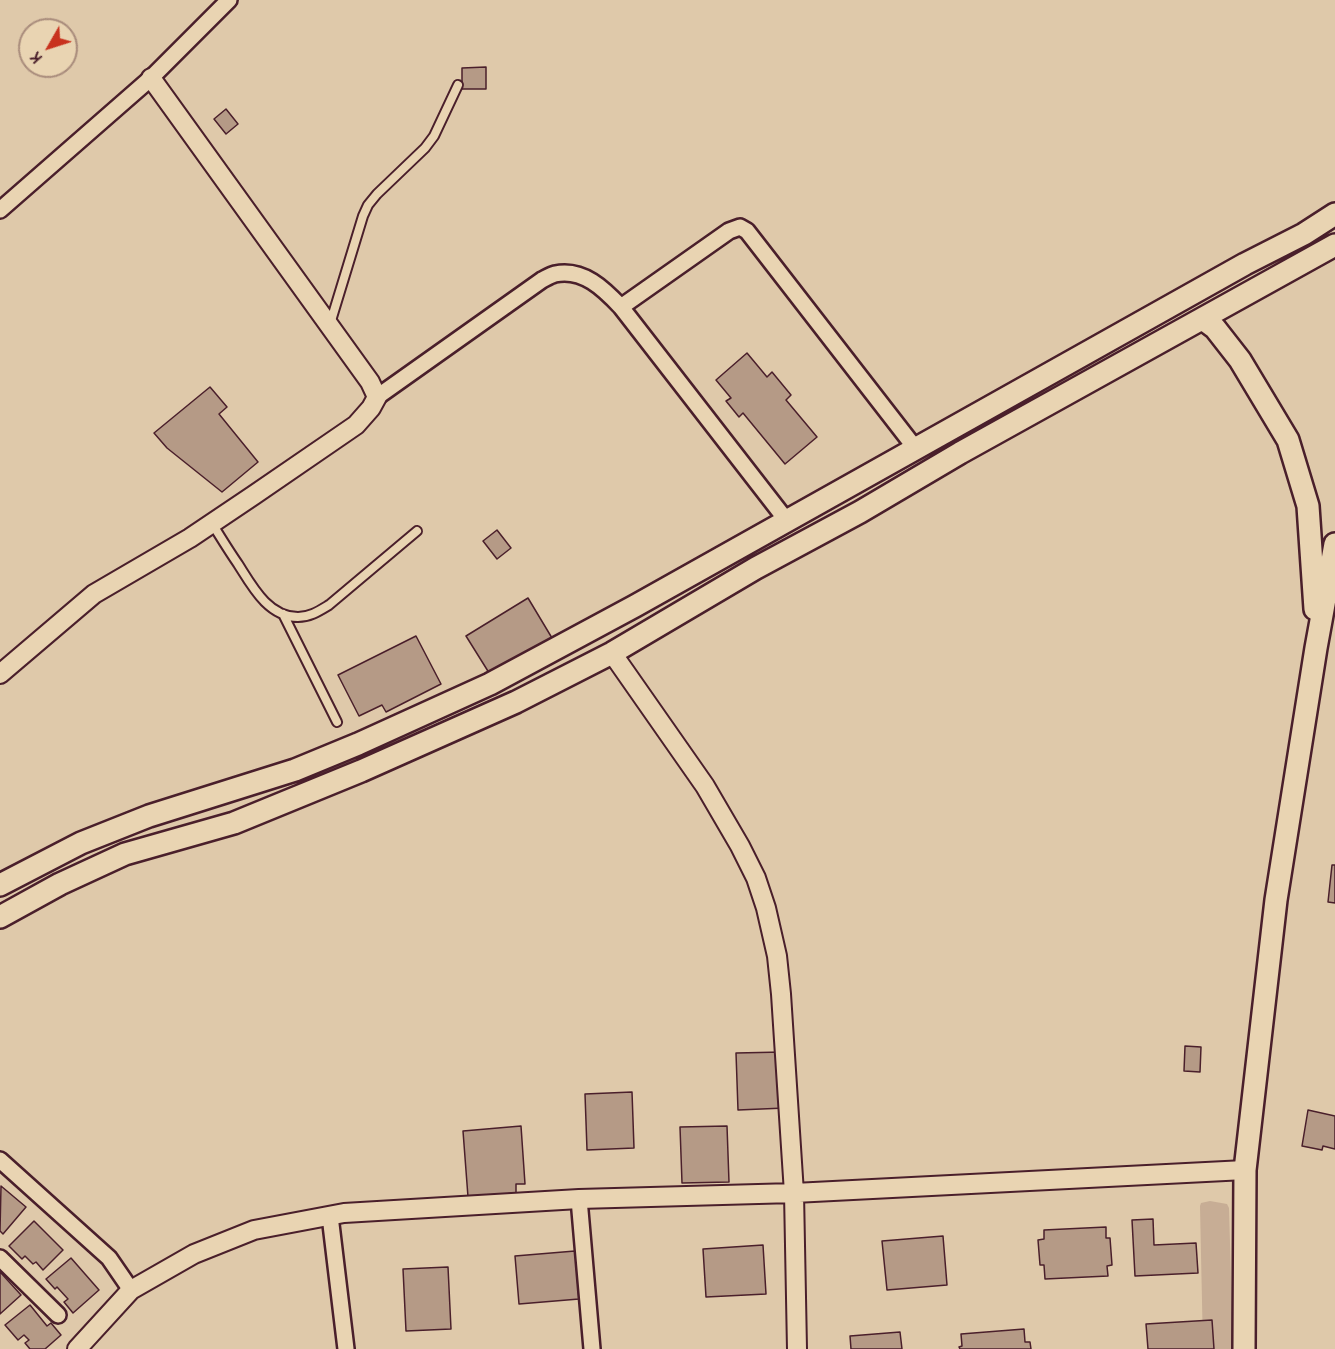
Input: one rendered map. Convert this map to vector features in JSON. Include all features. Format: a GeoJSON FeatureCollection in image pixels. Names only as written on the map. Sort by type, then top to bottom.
{"type":"FeatureCollection","features":[{"type":"Feature","properties":{"kind":"main road"},"geometry":{"type":"LineString","coordinates":[[0,885],[81,843],[149,816],[295,770],[490,684],[635,606],[1245,264],[1304,234],[1335,214]]}},
{"type":"Feature","properties":{"kind":"main road"},"geometry":{"type":"LineString","coordinates":[[0,918],[60,884],[125,854],[234,823],[361,771],[516,702],[612,653],[756,568],[1335,245]]}},
{"type":"Feature","properties":{"kind":"main road"},"geometry":{"type":"LineString","coordinates":[[1203,319],[1215,328],[1240,360],[1288,440],[1308,506],[1317,648]]}},
{"type":"Feature","properties":{"kind":"main road"},"geometry":{"type":"LineString","coordinates":[[1244,1349],[1245,1170],[1276,900],[1335,544]]}},
{"type":"Feature","properties":{"kind":"street"},"geometry":{"type":"LineString","coordinates":[[0,210],[151,78],[229,0]]}},
{"type":"Feature","properties":{"kind":"street"},"geometry":{"type":"LineString","coordinates":[[151,78],[370,382],[377,397]]}},
{"type":"Feature","properties":{"kind":"street"},"geometry":{"type":"LineString","coordinates":[[621,307],[729,231],[740,227],[747,231],[916,449]]}},
{"type":"Feature","properties":{"kind":"street"},"geometry":{"type":"LineString","coordinates":[[0,674],[94,594],[190,538],[356,425],[371,408],[377,397],[542,280],[556,274],[573,274],[586,278],[603,288],[621,307],[787,521]]}},
{"type":"Feature","properties":{"kind":"street"},"geometry":{"type":"LineString","coordinates":[[612,653],[705,786],[740,846],[756,878],[766,908],[777,956],[794,1193],[796,1349]]}},
{"type":"Feature","properties":{"kind":"street"},"geometry":{"type":"LineString","coordinates":[[0,1160],[109,1258],[130,1290]]}},
{"type":"Feature","properties":{"kind":"street"},"geometry":{"type":"LineString","coordinates":[[77,1349],[130,1290],[194,1254],[254,1230],[344,1213],[579,1199],[794,1193],[1245,1170]]}},
{"type":"Feature","properties":{"kind":"street"},"geometry":{"type":"LineString","coordinates":[[579,1199],[592,1349]]}},
{"type":"Feature","properties":{"kind":"street"},"geometry":{"type":"LineString","coordinates":[[330,1216],[346,1349]]}},
{"type":"Feature","properties":{"kind":"street"},"geometry":{"type":"LineString","coordinates":[[0,1258],[58,1315]]}},
{"type":"Feature","properties":{"kind":"lane"},"geometry":{"type":"LineString","coordinates":[[329,325],[368,205],[434,136],[458,85]]}},
{"type":"Feature","properties":{"kind":"lane"},"geometry":{"type":"LineString","coordinates":[[212,523],[256,592],[269,605],[283,614],[298,617],[313,614],[329,605],[417,531]]}},
{"type":"Feature","properties":{"kind":"lane"},"geometry":{"type":"LineString","coordinates":[[283,614],[337,722]]}},
{"type":"Feature","properties":{"kind":"shaded area"},"geometry":{"type":"Polygon","coordinates":[[[1210,1201],[1227,1204],[1229,1208],[1233,1349],[1203,1349],[1200,1206],[1201,1203],[1210,1201]]]}},
{"type":"Feature","properties":{"kind":"building"},"geometry":{"type":"Polygon","coordinates":[[[486,67],[486,89],[462,89],[462,68],[486,67]]]}},
{"type":"Feature","properties":{"kind":"building"},"geometry":{"type":"Polygon","coordinates":[[[226,109],[238,124],[226,134],[214,119],[226,109]]]}},
{"type":"Feature","properties":{"kind":"building"},"geometry":{"type":"Polygon","coordinates":[[[747,353],[767,377],[772,372],[791,395],[786,400],[817,437],[785,464],[743,413],[739,417],[726,401],[731,398],[716,380],[747,353]]]}},
{"type":"Feature","properties":{"kind":"building"},"geometry":{"type":"Polygon","coordinates":[[[210,387],[227,407],[219,414],[258,462],[222,492],[167,448],[154,433],[210,387]]]}},
{"type":"Feature","properties":{"kind":"building"},"geometry":{"type":"Polygon","coordinates":[[[497,530],[511,548],[497,559],[483,541],[497,530]]]}},
{"type":"Feature","properties":{"kind":"building"},"geometry":{"type":"Polygon","coordinates":[[[528,598],[552,638],[491,676],[466,636],[528,598]]]}},
{"type":"Feature","properties":{"kind":"building"},"geometry":{"type":"Polygon","coordinates":[[[416,636],[441,684],[386,712],[382,705],[359,716],[338,675],[416,636]]]}},
{"type":"Feature","properties":{"kind":"building"},"geometry":{"type":"Polygon","coordinates":[[[1332,865],[1335,865],[1335,903],[1328,902],[1332,865]]]}},
{"type":"Feature","properties":{"kind":"building"},"geometry":{"type":"Polygon","coordinates":[[[1185,1046],[1201,1047],[1200,1072],[1184,1071],[1185,1046]]]}},
{"type":"Feature","properties":{"kind":"building"},"geometry":{"type":"Polygon","coordinates":[[[783,1052],[785,1108],[738,1110],[736,1053],[783,1052]]]}},
{"type":"Feature","properties":{"kind":"building"},"geometry":{"type":"Polygon","coordinates":[[[632,1092],[634,1148],[587,1150],[585,1094],[632,1092]]]}},
{"type":"Feature","properties":{"kind":"building"},"geometry":{"type":"Polygon","coordinates":[[[1308,1110],[1335,1116],[1335,1149],[1323,1146],[1322,1150],[1302,1146],[1308,1110]]]}},
{"type":"Feature","properties":{"kind":"building"},"geometry":{"type":"Polygon","coordinates":[[[521,1126],[525,1184],[516,1184],[516,1193],[468,1197],[463,1131],[521,1126]]]}},
{"type":"Feature","properties":{"kind":"building"},"geometry":{"type":"Polygon","coordinates":[[[727,1126],[729,1182],[682,1183],[680,1127],[727,1126]]]}},
{"type":"Feature","properties":{"kind":"building"},"geometry":{"type":"Polygon","coordinates":[[[1,1186],[26,1207],[3,1234],[0,1231],[1,1186]]]}},
{"type":"Feature","properties":{"kind":"building"},"geometry":{"type":"Polygon","coordinates":[[[1153,1219],[1154,1245],[1196,1243],[1198,1273],[1135,1276],[1132,1220],[1153,1219]]]}},
{"type":"Feature","properties":{"kind":"building"},"geometry":{"type":"Polygon","coordinates":[[[34,1221],[63,1250],[43,1270],[36,1262],[33,1264],[25,1256],[22,1259],[9,1246],[34,1221]]]}},
{"type":"Feature","properties":{"kind":"building"},"geometry":{"type":"Polygon","coordinates":[[[1106,1227],[1106,1238],[1110,1238],[1112,1265],[1107,1266],[1108,1276],[1045,1279],[1044,1265],[1040,1265],[1038,1240],[1044,1239],[1044,1230],[1106,1227]]]}},
{"type":"Feature","properties":{"kind":"building"},"geometry":{"type":"Polygon","coordinates":[[[943,1236],[947,1285],[887,1290],[882,1241],[943,1236]]]}},
{"type":"Feature","properties":{"kind":"building"},"geometry":{"type":"Polygon","coordinates":[[[763,1245],[766,1294],[706,1297],[703,1249],[763,1245]]]}},
{"type":"Feature","properties":{"kind":"building"},"geometry":{"type":"Polygon","coordinates":[[[575,1251],[579,1299],[519,1304],[515,1256],[575,1251]]]}},
{"type":"Feature","properties":{"kind":"building"},"geometry":{"type":"Polygon","coordinates":[[[71,1258],[99,1290],[73,1313],[64,1302],[68,1299],[46,1279],[71,1258]]]}},
{"type":"Feature","properties":{"kind":"building"},"geometry":{"type":"Polygon","coordinates":[[[448,1267],[451,1329],[406,1331],[403,1269],[448,1267]]]}},
{"type":"Feature","properties":{"kind":"building"},"geometry":{"type":"Polygon","coordinates":[[[0,1272],[21,1295],[0,1314],[0,1272]]]}},
{"type":"Feature","properties":{"kind":"building"},"geometry":{"type":"Polygon","coordinates":[[[30,1305],[47,1326],[51,1323],[61,1335],[45,1349],[30,1349],[25,1343],[29,1340],[24,1335],[18,1340],[5,1325],[30,1305]]]}},
{"type":"Feature","properties":{"kind":"building"},"geometry":{"type":"Polygon","coordinates":[[[1212,1320],[1214,1349],[1148,1349],[1146,1324],[1212,1320]]]}},
{"type":"Feature","properties":{"kind":"building"},"geometry":{"type":"Polygon","coordinates":[[[1024,1329],[1025,1342],[1030,1342],[1031,1349],[960,1349],[959,1347],[962,1346],[961,1334],[1024,1329]]]}},
{"type":"Feature","properties":{"kind":"building"},"geometry":{"type":"Polygon","coordinates":[[[900,1332],[902,1349],[851,1349],[850,1336],[900,1332]]]}}]}
